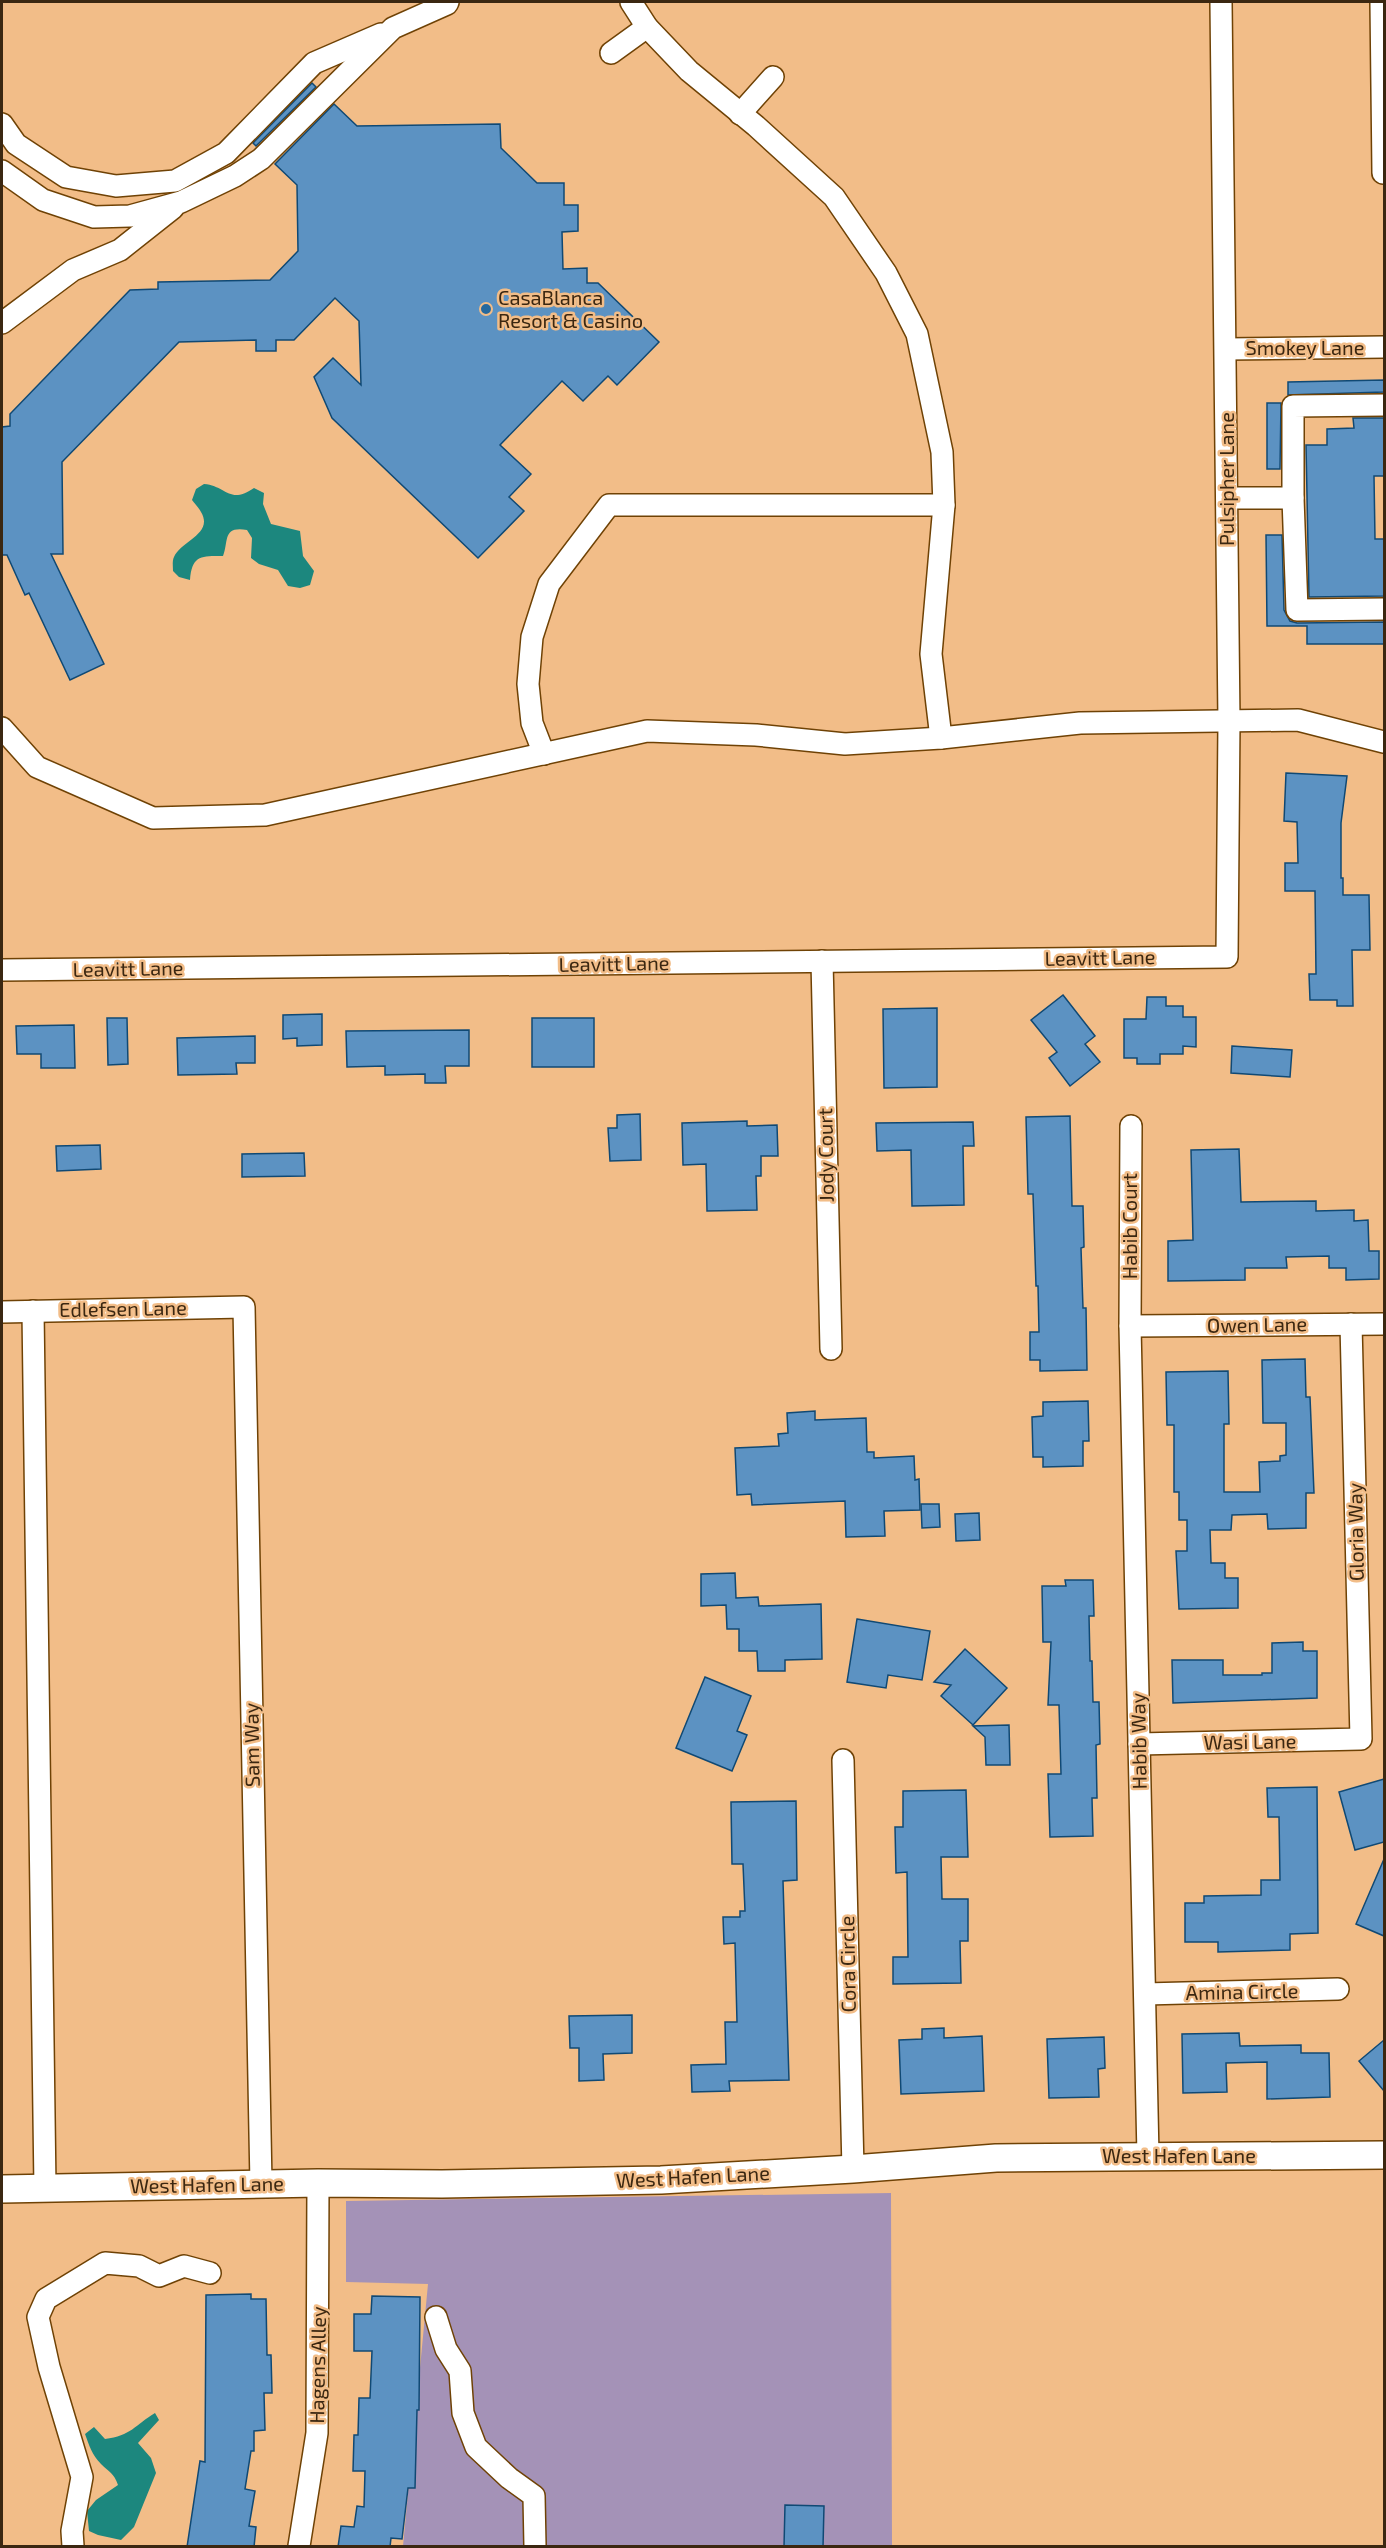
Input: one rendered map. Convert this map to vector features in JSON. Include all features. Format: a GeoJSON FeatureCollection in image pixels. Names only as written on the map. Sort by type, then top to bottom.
{"type":"FeatureCollection","features":[{"type":"Feature","properties":{"kind":"main road","name":"West Hafen Lane"},"geometry":{"type":"LineString","coordinates":[[2,2188],[318,2182],[442,2184],[661,2180],[996,2158],[1384,2155]]}},
{"type":"Feature","properties":{"kind":"street"},"geometry":{"type":"LineString","coordinates":[[2,124],[15,144],[66,177],[116,186],[175,181],[226,153],[314,63],[450,2]]}},
{"type":"Feature","properties":{"kind":"street"},"geometry":{"type":"LineString","coordinates":[[631,2],[647,27],[689,71],[834,197],[886,273],[917,334],[942,452],[944,505],[931,654],[941,738]]}},
{"type":"Feature","properties":{"kind":"street","name":"Pulsipher Lane"},"geometry":{"type":"LineString","coordinates":[[1221,2],[1229,721],[1227,957]]}},
{"type":"Feature","properties":{"kind":"street"},"geometry":{"type":"LineString","coordinates":[[1381,2],[1383,173]]}},
{"type":"Feature","properties":{"kind":"street"},"geometry":{"type":"LineString","coordinates":[[611,53],[647,27]]}},
{"type":"Feature","properties":{"kind":"street"},"geometry":{"type":"LineString","coordinates":[[2,171],[43,200],[94,217],[130,216],[181,202],[236,176],[261,159],[393,28]]}},
{"type":"Feature","properties":{"kind":"street"},"geometry":{"type":"LineString","coordinates":[[740,114],[773,77]]}},
{"type":"Feature","properties":{"kind":"street"},"geometry":{"type":"LineString","coordinates":[[2,323],[74,270],[120,250],[181,202]]}},
{"type":"Feature","properties":{"kind":"street","name":"Smokey Lane"},"geometry":{"type":"LineString","coordinates":[[1226,349],[1384,347]]}},
{"type":"Feature","properties":{"kind":"street"},"geometry":{"type":"LineString","coordinates":[[1384,405],[1293,406],[1293,498],[1297,610],[1384,609]]}},
{"type":"Feature","properties":{"kind":"street"},"geometry":{"type":"LineString","coordinates":[[1227,498],[1293,498]]}},
{"type":"Feature","properties":{"kind":"street"},"geometry":{"type":"LineString","coordinates":[[544,754],[532,723],[528,684],[532,638],[549,585],[609,505],[944,505]]}},
{"type":"Feature","properties":{"kind":"street"},"geometry":{"type":"LineString","coordinates":[[2,728],[37,767],[153,818],[265,815],[647,731],[756,735],[845,744],[941,738],[1080,723],[1298,720],[1384,742]]}},
{"type":"Feature","properties":{"kind":"street","name":"Leavitt Lane"},"geometry":{"type":"LineString","coordinates":[[2,970],[1227,957]]}},
{"type":"Feature","properties":{"kind":"street","name":"Jody Court"},"geometry":{"type":"LineString","coordinates":[[822,961],[831,1349]]}},
{"type":"Feature","properties":{"kind":"street","name":"Habib Court"},"geometry":{"type":"LineString","coordinates":[[1130,1326],[1131,1126]]}},
{"type":"Feature","properties":{"kind":"street","name":"Edlefsen Lane"},"geometry":{"type":"LineString","coordinates":[[2,1312],[244,1307]]}},
{"type":"Feature","properties":{"kind":"street","name":"Sam Way"},"geometry":{"type":"LineString","coordinates":[[244,1307],[261,2184]]}},
{"type":"Feature","properties":{"kind":"street"},"geometry":{"type":"LineString","coordinates":[[33,1311],[45,2188]]}},
{"type":"Feature","properties":{"kind":"street","name":"Gloria Way"},"geometry":{"type":"LineString","coordinates":[[1351,1324],[1361,1740]]}},
{"type":"Feature","properties":{"kind":"street","name":"Owen Lane"},"geometry":{"type":"LineString","coordinates":[[1130,1326],[1384,1324]]}},
{"type":"Feature","properties":{"kind":"street","name":"Habib Way"},"geometry":{"type":"LineString","coordinates":[[1130,1326],[1148,2156]]}},
{"type":"Feature","properties":{"kind":"street","name":"Wasi Lane"},"geometry":{"type":"LineString","coordinates":[[1140,1744],[1361,1740]]}},
{"type":"Feature","properties":{"kind":"street","name":"Cora Circle"},"geometry":{"type":"LineString","coordinates":[[843,1760],[853,2169]]}},
{"type":"Feature","properties":{"kind":"street","name":"Amina Circle"},"geometry":{"type":"LineString","coordinates":[[1145,1994],[1338,1989]]}},
{"type":"Feature","properties":{"kind":"street","name":"Hagens Alley"},"geometry":{"type":"LineString","coordinates":[[299,2547],[317,2433],[318,2182]]}},
{"type":"Feature","properties":{"kind":"street"},"geometry":{"type":"LineString","coordinates":[[73,2547],[72,2531],[82,2476],[38,2317],[46,2299],[105,2263],[139,2266],[159,2276],[184,2266],[210,2273]]}},
{"type":"Feature","properties":{"kind":"street"},"geometry":{"type":"LineString","coordinates":[[436,2317],[446,2349],[460,2371],[464,2413],[476,2447],[509,2478],[534,2496],[535,2547]]}},
{"type":"Feature","properties":{"kind":"shaded area"},"geometry":{"type":"Polygon","coordinates":[[[891,2193],[892,2546],[403,2546],[428,2284],[346,2282],[346,2201],[891,2193]]]}},
{"type":"Feature","properties":{"kind":"water"},"geometry":{"type":"Polygon","coordinates":[[[204,484],[212,485],[233,495],[246,493],[254,488],[264,493],[263,504],[271,524],[300,531],[303,556],[314,571],[310,585],[300,588],[288,586],[278,570],[259,564],[251,558],[252,538],[247,530],[239,529],[234,530],[228,536],[223,556],[203,557],[193,566],[190,580],[179,577],[173,571],[173,559],[178,551],[200,532],[203,526],[204,520],[201,512],[192,500],[196,489],[204,484]]]}},
{"type":"Feature","properties":{"kind":"water"},"geometry":{"type":"Polygon","coordinates":[[[155,2413],[159,2420],[138,2443],[151,2458],[156,2473],[134,2527],[121,2540],[89,2531],[87,2511],[96,2500],[118,2485],[113,2475],[95,2457],[85,2434],[94,2427],[105,2439],[114,2438],[127,2433],[155,2413]]]}},
{"type":"Feature","properties":{"kind":"building"},"geometry":{"type":"Polygon","coordinates":[[[312,83],[316,87],[256,146],[253,143],[312,83]]]}},
{"type":"Feature","properties":{"kind":"building","name":"CasaBlanca Resort & Casino"},"geometry":{"type":"Polygon","coordinates":[[[334,104],[357,126],[500,124],[501,148],[537,183],[564,183],[564,205],[578,205],[578,231],[562,232],[563,269],[587,268],[587,283],[598,283],[659,342],[617,385],[608,376],[583,401],[562,381],[500,445],[531,474],[509,497],[524,511],[478,558],[332,418],[314,377],[333,358],[361,385],[359,321],[335,298],[294,340],[276,340],[276,351],[256,351],[256,340],[179,342],[62,462],[63,554],[51,554],[104,664],[70,680],[29,593],[25,595],[7,555],[2,555],[2,427],[10,426],[10,414],[130,290],[158,289],[158,282],[270,280],[298,251],[297,185],[275,164],[334,104]]]}},
{"type":"Feature","properties":{"kind":"building"},"geometry":{"type":"Polygon","coordinates":[[[1384,380],[1384,392],[1288,395],[1288,382],[1384,380]]]}},
{"type":"Feature","properties":{"kind":"building"},"geometry":{"type":"Polygon","coordinates":[[[1267,403],[1281,403],[1280,469],[1267,469],[1267,403]]]}},
{"type":"Feature","properties":{"kind":"building"},"geometry":{"type":"Polygon","coordinates":[[[1353,418],[1384,418],[1384,476],[1374,476],[1375,539],[1384,539],[1384,596],[1309,597],[1306,445],[1327,445],[1327,429],[1354,428],[1353,418]]]}},
{"type":"Feature","properties":{"kind":"building"},"geometry":{"type":"Polygon","coordinates":[[[1266,535],[1282,535],[1284,610],[1290,621],[1297,623],[1384,622],[1384,644],[1307,644],[1307,626],[1267,626],[1266,535]]]}},
{"type":"Feature","properties":{"kind":"building"},"geometry":{"type":"Polygon","coordinates":[[[1286,773],[1347,776],[1341,823],[1343,895],[1369,895],[1370,950],[1352,950],[1353,1006],[1337,1006],[1337,1000],[1310,1000],[1309,974],[1316,974],[1315,891],[1285,891],[1285,863],[1298,863],[1297,822],[1284,821],[1286,773]]]}},
{"type":"Feature","properties":{"kind":"building"},"geometry":{"type":"Polygon","coordinates":[[[1063,995],[1095,1036],[1085,1044],[1100,1062],[1070,1086],[1049,1058],[1057,1052],[1031,1020],[1063,995]]]}},
{"type":"Feature","properties":{"kind":"building"},"geometry":{"type":"Polygon","coordinates":[[[1147,997],[1166,997],[1166,1006],[1183,1006],[1183,1017],[1196,1017],[1196,1047],[1183,1046],[1183,1054],[1160,1054],[1160,1064],[1137,1064],[1137,1058],[1124,1058],[1124,1019],[1146,1019],[1147,997]]]}},
{"type":"Feature","properties":{"kind":"building"},"geometry":{"type":"Polygon","coordinates":[[[937,1008],[937,1087],[884,1088],[883,1009],[937,1008]]]}},
{"type":"Feature","properties":{"kind":"building"},"geometry":{"type":"Polygon","coordinates":[[[322,1014],[322,1045],[297,1046],[297,1038],[283,1039],[283,1015],[322,1014]]]}},
{"type":"Feature","properties":{"kind":"building"},"geometry":{"type":"Polygon","coordinates":[[[107,1018],[127,1018],[128,1064],[108,1065],[107,1018]]]}},
{"type":"Feature","properties":{"kind":"building"},"geometry":{"type":"Polygon","coordinates":[[[532,1018],[594,1018],[594,1067],[532,1067],[532,1018]]]}},
{"type":"Feature","properties":{"kind":"building"},"geometry":{"type":"Polygon","coordinates":[[[74,1025],[75,1068],[41,1068],[41,1054],[17,1054],[16,1026],[74,1025]]]}},
{"type":"Feature","properties":{"kind":"building"},"geometry":{"type":"Polygon","coordinates":[[[469,1030],[469,1066],[445,1066],[446,1083],[425,1083],[425,1074],[385,1075],[385,1066],[347,1067],[346,1031],[469,1030]]]}},
{"type":"Feature","properties":{"kind":"building"},"geometry":{"type":"Polygon","coordinates":[[[255,1036],[255,1063],[236,1063],[237,1074],[178,1075],[177,1038],[255,1036]]]}},
{"type":"Feature","properties":{"kind":"building"},"geometry":{"type":"Polygon","coordinates":[[[1232,1046],[1292,1050],[1290,1077],[1231,1073],[1232,1046]]]}},
{"type":"Feature","properties":{"kind":"building"},"geometry":{"type":"Polygon","coordinates":[[[640,1114],[641,1160],[610,1161],[608,1128],[617,1128],[617,1115],[640,1114]]]}},
{"type":"Feature","properties":{"kind":"building"},"geometry":{"type":"Polygon","coordinates":[[[1070,1116],[1072,1206],[1083,1206],[1084,1247],[1081,1248],[1083,1308],[1086,1308],[1087,1370],[1040,1371],[1040,1360],[1030,1360],[1030,1332],[1039,1332],[1033,1194],[1028,1194],[1026,1117],[1070,1116]]]}},
{"type":"Feature","properties":{"kind":"building"},"geometry":{"type":"Polygon","coordinates":[[[747,1121],[747,1126],[777,1125],[778,1156],[761,1156],[761,1176],[756,1176],[757,1210],[707,1211],[706,1164],[683,1165],[682,1123],[747,1121]]]}},
{"type":"Feature","properties":{"kind":"building"},"geometry":{"type":"Polygon","coordinates":[[[973,1122],[974,1146],[963,1146],[964,1205],[912,1206],[911,1150],[877,1151],[876,1123],[973,1122]]]}},
{"type":"Feature","properties":{"kind":"building"},"geometry":{"type":"Polygon","coordinates":[[[100,1145],[101,1169],[57,1171],[56,1146],[100,1145]]]}},
{"type":"Feature","properties":{"kind":"building"},"geometry":{"type":"Polygon","coordinates":[[[1239,1149],[1241,1202],[1316,1201],[1316,1211],[1354,1210],[1354,1221],[1368,1220],[1369,1251],[1379,1251],[1379,1279],[1346,1280],[1346,1268],[1329,1268],[1329,1256],[1286,1257],[1287,1268],[1245,1268],[1245,1280],[1168,1281],[1168,1241],[1193,1240],[1191,1150],[1239,1149]]]}},
{"type":"Feature","properties":{"kind":"building"},"geometry":{"type":"Polygon","coordinates":[[[304,1153],[305,1176],[242,1177],[242,1154],[304,1153]]]}},
{"type":"Feature","properties":{"kind":"building"},"geometry":{"type":"Polygon","coordinates":[[[1305,1359],[1306,1397],[1310,1397],[1314,1493],[1306,1493],[1306,1528],[1268,1529],[1267,1514],[1232,1515],[1231,1530],[1210,1530],[1211,1563],[1225,1563],[1225,1578],[1238,1578],[1238,1608],[1179,1609],[1176,1551],[1187,1551],[1187,1520],[1179,1520],[1179,1492],[1174,1492],[1174,1425],[1167,1425],[1166,1372],[1228,1371],[1229,1424],[1224,1424],[1224,1492],[1260,1492],[1259,1462],[1280,1461],[1280,1456],[1286,1455],[1286,1423],[1263,1423],[1262,1360],[1305,1359]]]}},
{"type":"Feature","properties":{"kind":"building"},"geometry":{"type":"Polygon","coordinates":[[[1088,1401],[1089,1441],[1083,1441],[1083,1466],[1043,1467],[1043,1457],[1033,1457],[1032,1417],[1043,1416],[1043,1402],[1088,1401]]]}},
{"type":"Feature","properties":{"kind":"building"},"geometry":{"type":"Polygon","coordinates":[[[815,1411],[815,1420],[866,1418],[867,1452],[874,1452],[874,1458],[914,1456],[915,1480],[919,1479],[920,1510],[884,1511],[885,1536],[846,1537],[845,1501],[752,1505],[751,1494],[737,1495],[735,1448],[779,1446],[778,1434],[788,1433],[787,1413],[815,1411]]]}},
{"type":"Feature","properties":{"kind":"building"},"geometry":{"type":"Polygon","coordinates":[[[921,1504],[939,1504],[940,1527],[922,1528],[921,1504]]]}},
{"type":"Feature","properties":{"kind":"building"},"geometry":{"type":"Polygon","coordinates":[[[979,1513],[980,1540],[956,1541],[955,1514],[979,1513]]]}},
{"type":"Feature","properties":{"kind":"building"},"geometry":{"type":"Polygon","coordinates":[[[735,1573],[736,1598],[758,1597],[759,1606],[821,1604],[822,1659],[785,1660],[785,1671],[758,1671],[757,1651],[739,1651],[739,1629],[727,1629],[726,1605],[701,1606],[701,1574],[735,1573]]]}},
{"type":"Feature","properties":{"kind":"building"},"geometry":{"type":"Polygon","coordinates":[[[1065,1580],[1093,1580],[1094,1616],[1089,1616],[1090,1661],[1092,1661],[1093,1702],[1099,1702],[1100,1744],[1096,1745],[1097,1798],[1092,1798],[1093,1836],[1050,1837],[1048,1774],[1061,1774],[1059,1705],[1048,1705],[1051,1642],[1043,1642],[1042,1586],[1066,1586],[1065,1580]]]}},
{"type":"Feature","properties":{"kind":"building"},"geometry":{"type":"Polygon","coordinates":[[[857,1619],[930,1631],[922,1680],[888,1675],[886,1688],[847,1682],[857,1619]]]}},
{"type":"Feature","properties":{"kind":"building"},"geometry":{"type":"Polygon","coordinates":[[[1303,1642],[1303,1651],[1317,1651],[1317,1698],[1173,1703],[1172,1660],[1223,1660],[1223,1675],[1262,1675],[1262,1673],[1272,1673],[1272,1643],[1303,1642]]]}},
{"type":"Feature","properties":{"kind":"building"},"geometry":{"type":"Polygon","coordinates":[[[965,1649],[1007,1688],[973,1725],[941,1696],[951,1685],[934,1682],[965,1649]]]}},
{"type":"Feature","properties":{"kind":"building"},"geometry":{"type":"Polygon","coordinates":[[[705,1677],[751,1696],[737,1731],[747,1735],[732,1771],[676,1748],[705,1677]]]}},
{"type":"Feature","properties":{"kind":"building"},"geometry":{"type":"Polygon","coordinates":[[[1009,1725],[1010,1765],[986,1765],[985,1737],[973,1726],[1009,1725]]]}},
{"type":"Feature","properties":{"kind":"building"},"geometry":{"type":"Polygon","coordinates":[[[1384,1779],[1384,1842],[1355,1850],[1339,1792],[1384,1779]]]}},
{"type":"Feature","properties":{"kind":"building"},"geometry":{"type":"Polygon","coordinates":[[[1317,1787],[1318,1933],[1290,1934],[1290,1950],[1218,1952],[1218,1942],[1185,1942],[1185,1903],[1204,1903],[1204,1896],[1261,1895],[1261,1880],[1280,1880],[1279,1817],[1268,1817],[1267,1788],[1317,1787]]]}},
{"type":"Feature","properties":{"kind":"building"},"geometry":{"type":"Polygon","coordinates":[[[966,1790],[968,1857],[941,1857],[942,1899],[968,1899],[968,1941],[960,1941],[961,1983],[893,1984],[893,1957],[908,1957],[907,1872],[896,1873],[895,1827],[903,1827],[903,1791],[966,1790]]]}},
{"type":"Feature","properties":{"kind":"building"},"geometry":{"type":"Polygon","coordinates":[[[796,1801],[797,1880],[783,1881],[789,2080],[729,2081],[730,2091],[692,2092],[691,2065],[726,2064],[725,2022],[737,2022],[735,1943],[724,1944],[723,1917],[740,1917],[740,1911],[745,1911],[743,1864],[732,1864],[731,1802],[796,1801]]]}},
{"type":"Feature","properties":{"kind":"building"},"geometry":{"type":"Polygon","coordinates":[[[1384,1859],[1384,1936],[1356,1924],[1384,1859]]]}},
{"type":"Feature","properties":{"kind":"building"},"geometry":{"type":"Polygon","coordinates":[[[632,2015],[632,2053],[603,2054],[604,2080],[579,2081],[579,2048],[570,2048],[569,2016],[632,2015]]]}},
{"type":"Feature","properties":{"kind":"building"},"geometry":{"type":"Polygon","coordinates":[[[944,2028],[944,2038],[982,2036],[984,2091],[901,2094],[899,2040],[922,2039],[922,2029],[944,2028]]]}},
{"type":"Feature","properties":{"kind":"building"},"geometry":{"type":"Polygon","coordinates":[[[1239,2033],[1240,2046],[1301,2045],[1301,2053],[1329,2053],[1330,2097],[1267,2099],[1267,2062],[1226,2063],[1227,2092],[1183,2093],[1182,2034],[1239,2033]]]}},
{"type":"Feature","properties":{"kind":"building"},"geometry":{"type":"Polygon","coordinates":[[[1104,2037],[1105,2068],[1098,2069],[1099,2097],[1049,2098],[1047,2039],[1104,2037]]]}},
{"type":"Feature","properties":{"kind":"building"},"geometry":{"type":"Polygon","coordinates":[[[1384,2040],[1384,2091],[1359,2061],[1384,2040]]]}},
{"type":"Feature","properties":{"kind":"building"},"geometry":{"type":"Polygon","coordinates":[[[251,2294],[251,2299],[266,2299],[267,2355],[271,2355],[272,2393],[264,2393],[265,2430],[254,2431],[254,2451],[251,2451],[245,2489],[255,2491],[249,2526],[256,2527],[254,2547],[187,2547],[200,2461],[205,2462],[206,2295],[251,2294]]]}},
{"type":"Feature","properties":{"kind":"building"},"geometry":{"type":"Polygon","coordinates":[[[372,2296],[420,2297],[419,2410],[417,2410],[415,2488],[408,2488],[402,2539],[391,2538],[390,2547],[338,2547],[341,2526],[354,2527],[357,2506],[364,2507],[365,2471],[353,2471],[354,2435],[358,2435],[359,2398],[370,2398],[372,2351],[354,2351],[354,2314],[371,2314],[372,2296]]]}},
{"type":"Feature","properties":{"kind":"building"},"geometry":{"type":"Polygon","coordinates":[[[785,2505],[824,2506],[823,2547],[784,2547],[785,2505]]]}},
{"type":"Feature","properties":{"kind":"place","name":"CasaBlanca Resort & Casino"},"geometry":{"type":"Point","coordinates":[486,309]}}]}
